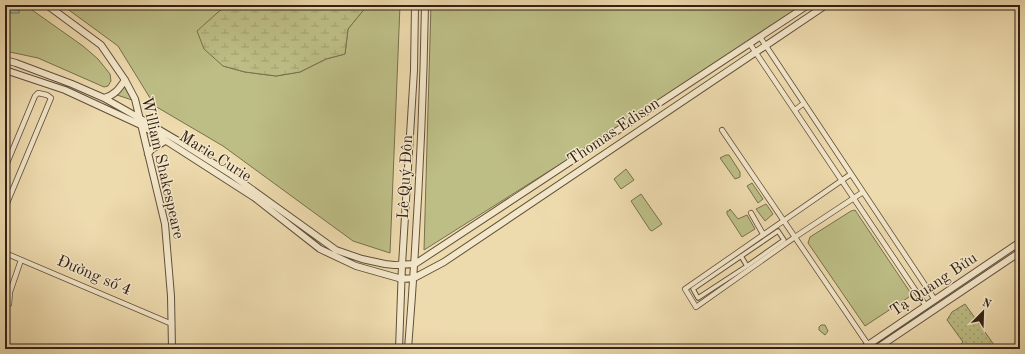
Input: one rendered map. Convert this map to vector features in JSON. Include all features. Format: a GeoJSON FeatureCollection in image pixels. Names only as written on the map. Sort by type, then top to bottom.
{"type":"FeatureCollection","features":[{"type":"Feature","properties":{"kind":"street","name":"William Shakespeare"},"geometry":{"type":"LineString","coordinates":[[47,5],[101,45],[125,80],[135,99],[141,118],[165,224],[169,262],[172,349]]}},
{"type":"Feature","properties":{"kind":"street","name":"Lê Quý Đôn"},"geometry":{"type":"LineString","coordinates":[[399,349],[402,265],[414,70],[415,5]]}},
{"type":"Feature","properties":{"kind":"street","name":"Lê Quý Đôn"},"geometry":{"type":"LineString","coordinates":[[408,349],[415,264],[424,70],[425,5]]}},
{"type":"Feature","properties":{"kind":"street","name":"Thomas Edison"},"geometry":{"type":"LineString","coordinates":[[415,264],[808,5]]}},
{"type":"Feature","properties":{"kind":"street","name":"Thomas Edison"},"geometry":{"type":"LineString","coordinates":[[414,278],[444,262],[826,5]]}},
{"type":"Feature","properties":{"kind":"street"},"geometry":{"type":"LineString","coordinates":[[414,16],[424,16]]}},
{"type":"Feature","properties":{"kind":"street"},"geometry":{"type":"LineString","coordinates":[[760,37],[935,300]]}},
{"type":"Feature","properties":{"kind":"street"},"geometry":{"type":"LineString","coordinates":[[750,44],[926,306]]}},
{"type":"Feature","properties":{"kind":"street","name":"Marie Curie"},"geometry":{"type":"LineString","coordinates":[[5,60],[40,72],[104,98],[141,118],[232,175],[336,250],[362,259],[385,264],[415,264]]}},
{"type":"Feature","properties":{"kind":"street","name":"Marie Curie"},"geometry":{"type":"LineString","coordinates":[[5,70],[65,90],[142,126],[255,198],[320,249],[356,266],[402,279]]}},
{"type":"Feature","properties":{"kind":"street"},"geometry":{"type":"LineString","coordinates":[[414,70],[424,70]]}},
{"type":"Feature","properties":{"kind":"street"},"geometry":{"type":"LineString","coordinates":[[104,98],[112,96],[119,90],[125,80]]}},
{"type":"Feature","properties":{"kind":"street"},"geometry":{"type":"LineString","coordinates":[[5,168],[35,96],[38,93],[47,94],[50,98],[5,208]]}},
{"type":"Feature","properties":{"kind":"street"},"geometry":{"type":"LineString","coordinates":[[795,110],[804,103]]}},
{"type":"Feature","properties":{"kind":"street"},"geometry":{"type":"LineString","coordinates":[[722,130],[870,347]]}},
{"type":"Feature","properties":{"kind":"street"},"geometry":{"type":"LineString","coordinates":[[148,154],[152,149],[165,141]]}},
{"type":"Feature","properties":{"kind":"street"},"geometry":{"type":"LineString","coordinates":[[851,174],[685,289],[696,307],[795,237],[863,192]]}},
{"type":"Feature","properties":{"kind":"street"},"geometry":{"type":"LineString","coordinates":[[751,213],[763,234]]}},
{"type":"Feature","properties":{"kind":"street"},"geometry":{"type":"LineString","coordinates":[[491,214],[499,225]]}},
{"type":"Feature","properties":{"kind":"street"},"geometry":{"type":"LineString","coordinates":[[778,231],[784,240],[747,266],[698,298],[692,289],[778,231]]}},
{"type":"Feature","properties":{"kind":"street","name":"Tạ Quang Bửu"},"geometry":{"type":"LineString","coordinates":[[862,349],[870,347],[926,306],[1019,244]]}},
{"type":"Feature","properties":{"kind":"street"},"geometry":{"type":"LineString","coordinates":[[892,255],[901,249]]}},
{"type":"Feature","properties":{"kind":"street","name":"Tạ Quang Bửu"},"geometry":{"type":"LineString","coordinates":[[876,349],[1020,252]]}},
{"type":"Feature","properties":{"kind":"street","name":"Đường số 4"},"geometry":{"type":"LineString","coordinates":[[5,253],[172,324]]}},
{"type":"Feature","properties":{"kind":"street"},"geometry":{"type":"LineString","coordinates":[[741,256],[747,266]]}},
{"type":"Feature","properties":{"kind":"street"},"geometry":{"type":"LineString","coordinates":[[9,304],[10,292],[21,260]]}},
{"type":"Feature","properties":{"kind":"street"},"geometry":{"type":"LineString","coordinates":[[402,279],[414,278]]}},
{"type":"Feature","properties":{"kind":"street"},"geometry":{"type":"LineString","coordinates":[[400,334],[410,335]]}},
{"type":"Feature","properties":{"kind":"green space"},"geometry":{"type":"Polygon","coordinates":[[[5,5],[25,5],[83,46],[98,59],[110,74],[111,81],[108,86],[104,87],[38,58],[5,51],[5,5]]]}},
{"type":"Feature","properties":{"kind":"green space"},"geometry":{"type":"Polygon","coordinates":[[[62,5],[226,5],[214,17],[216,59],[223,66],[245,72],[276,76],[300,72],[326,59],[345,54],[348,29],[365,8],[364,5],[400,5],[390,253],[353,241],[223,146],[155,106],[118,46],[62,5]]]}},
{"type":"Feature","properties":{"kind":"green space"},"geometry":{"type":"Polygon","coordinates":[[[226,5],[364,5],[366,7],[348,29],[345,54],[326,59],[300,72],[276,76],[245,72],[223,66],[204,49],[197,31],[226,5]]]}},
{"type":"Feature","properties":{"kind":"green space"},"geometry":{"type":"Polygon","coordinates":[[[431,5],[803,5],[627,122],[424,250],[431,5]]]}},
{"type":"Feature","properties":{"kind":"green space"},"geometry":{"type":"Polygon","coordinates":[[[122,83],[132,100],[114,94],[122,83]]]}},
{"type":"Feature","properties":{"kind":"green space"},"geometry":{"type":"Polygon","coordinates":[[[729,155],[740,172],[740,177],[735,179],[720,158],[729,155]]]}},
{"type":"Feature","properties":{"kind":"green space"},"geometry":{"type":"Polygon","coordinates":[[[626,169],[634,180],[621,189],[614,179],[626,169]]]}},
{"type":"Feature","properties":{"kind":"green space"},"geometry":{"type":"Polygon","coordinates":[[[752,183],[763,199],[758,203],[747,186],[752,183]]]}},
{"type":"Feature","properties":{"kind":"green space"},"geometry":{"type":"Polygon","coordinates":[[[641,194],[662,224],[652,231],[631,201],[641,194]]]}},
{"type":"Feature","properties":{"kind":"green space"},"geometry":{"type":"Polygon","coordinates":[[[766,204],[773,214],[765,221],[756,209],[766,204]]]}},
{"type":"Feature","properties":{"kind":"green space"},"geometry":{"type":"Polygon","coordinates":[[[730,209],[738,219],[747,215],[755,229],[742,237],[727,214],[727,211],[730,209]]]}},
{"type":"Feature","properties":{"kind":"green space"},"geometry":{"type":"Polygon","coordinates":[[[855,210],[912,295],[865,326],[808,243],[810,237],[851,211],[855,210]]]}},
{"type":"Feature","properties":{"kind":"green space"},"geometry":{"type":"Polygon","coordinates":[[[965,304],[997,349],[963,349],[960,345],[963,342],[947,320],[952,312],[965,304]]]}},
{"type":"Feature","properties":{"kind":"green space"},"geometry":{"type":"Polygon","coordinates":[[[821,325],[825,325],[828,331],[825,335],[819,330],[821,325]]]}},
{"type":"Feature","properties":{"kind":"water"},"geometry":{"type":"Polygon","coordinates":[[[5,5],[20,5],[19,13],[5,13],[5,5]]]}}]}
